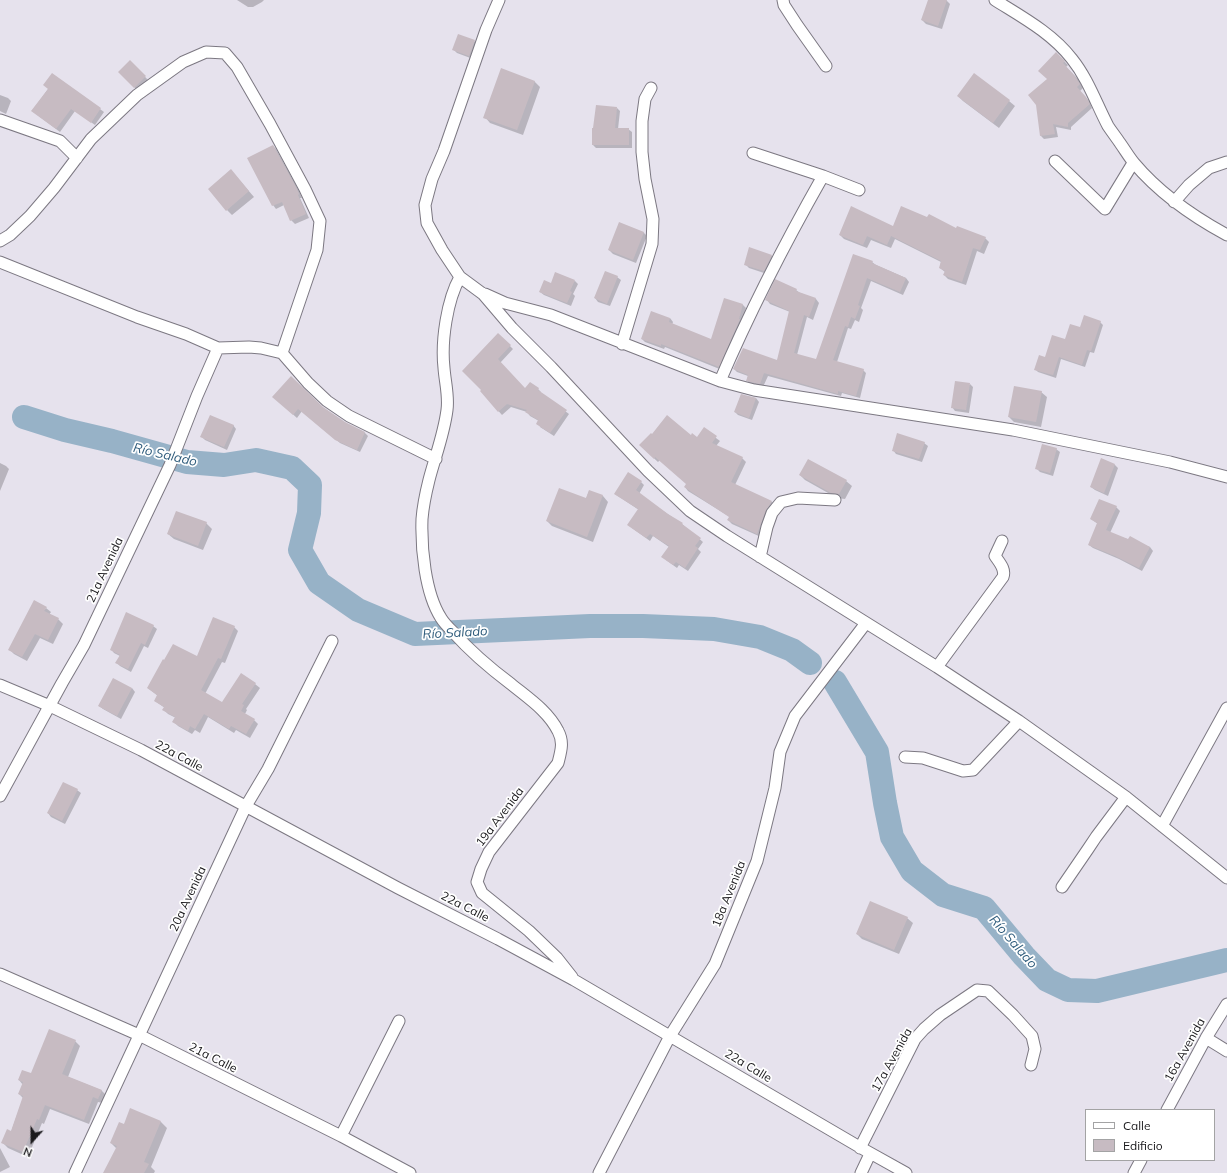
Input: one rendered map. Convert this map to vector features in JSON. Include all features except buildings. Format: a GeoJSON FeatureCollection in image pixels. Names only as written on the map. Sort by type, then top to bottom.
{"type":"FeatureCollection","features":[{"type":"Feature","properties":{"kind":"street"},"geometry":{"type":"LineString","coordinates":[[499,0],[486,30],[424,205],[427,223],[442,250],[460,277],[483,294],[507,322],[648,472],[690,511],[760,557],[937,667],[1019,721],[1126,797],[1227,878]]}},
{"type":"Feature","properties":{"kind":"street"},"geometry":{"type":"LineString","coordinates":[[783,0],[784,5],[797,25],[826,66]]}},
{"type":"Feature","properties":{"kind":"street"},"geometry":{"type":"LineString","coordinates":[[995,0],[1041,29],[1057,42],[1072,59],[1088,84],[1109,127],[1133,163],[1174,202],[1207,225],[1227,235]]}},
{"type":"Feature","properties":{"kind":"street"},"geometry":{"type":"LineString","coordinates":[[0,241],[10,235],[30,216],[54,188],[91,139],[137,95],[183,62],[206,52],[224,53],[237,67],[305,189],[320,221],[316,250],[282,353]]}},
{"type":"Feature","properties":{"kind":"street"},"geometry":{"type":"LineString","coordinates":[[622,344],[652,244],[653,219],[645,179],[642,152],[642,121],[646,99],[651,88]]}},
{"type":"Feature","properties":{"kind":"street"},"geometry":{"type":"LineString","coordinates":[[0,120],[60,141],[77,158]]}},
{"type":"Feature","properties":{"kind":"street"},"geometry":{"type":"LineString","coordinates":[[753,153],[823,176],[859,190]]}},
{"type":"Feature","properties":{"kind":"street"},"geometry":{"type":"LineString","coordinates":[[1055,161],[1105,209],[1133,163]]}},
{"type":"Feature","properties":{"kind":"street"},"geometry":{"type":"LineString","coordinates":[[1174,202],[1189,185],[1209,168],[1227,162]]}},
{"type":"Feature","properties":{"kind":"street"},"geometry":{"type":"LineString","coordinates":[[720,381],[741,332],[767,280],[823,176]]}},
{"type":"Feature","properties":{"kind":"street"},"geometry":{"type":"LineString","coordinates":[[0,262],[137,317],[186,334],[218,348],[249,347],[282,353],[308,383],[327,400],[349,416],[436,459],[448,409],[443,367],[444,338],[451,299],[455,286],[460,277]]}},
{"type":"Feature","properties":{"kind":"street"},"geometry":{"type":"LineString","coordinates":[[483,294],[514,305],[551,315],[720,381],[762,391],[1013,430],[1170,462],[1227,477]]}},
{"type":"Feature","properties":{"kind":"street"},"geometry":{"type":"LineString","coordinates":[[507,322],[504,314],[505,310],[514,305]]}},
{"type":"Feature","properties":{"kind":"street","name":"21a Avenida"},"geometry":{"type":"LineString","coordinates":[[0,796],[84,644],[172,460],[218,348]]}},
{"type":"Feature","properties":{"kind":"street","name":"19a Avenida"},"geometry":{"type":"LineString","coordinates":[[436,459],[430,479],[422,518],[424,563],[429,592],[441,619],[463,643],[497,674],[532,700],[547,714],[559,731],[563,748],[558,763],[489,852],[481,869],[478,882],[482,893],[541,941],[557,958],[574,980]]}},
{"type":"Feature","properties":{"kind":"street"},"geometry":{"type":"LineString","coordinates":[[760,557],[772,513],[781,502],[798,498],[835,500]]}},
{"type":"Feature","properties":{"kind":"street"},"geometry":{"type":"LineString","coordinates":[[937,667],[1003,577],[1005,573],[1004,570],[995,556],[1002,541]]}},
{"type":"Feature","properties":{"kind":"street","name":"18a Avenida"},"geometry":{"type":"LineString","coordinates":[[599,1173],[670,1036],[715,964],[757,861],[775,788],[780,752],[795,716],[866,623]]}},
{"type":"Feature","properties":{"kind":"street","name":"20a Avenida"},"geometry":{"type":"LineString","coordinates":[[76,1173],[246,806],[268,769],[332,640]]}},
{"type":"Feature","properties":{"kind":"street","name":"22a Calle"},"geometry":{"type":"LineString","coordinates":[[0,685],[50,706],[141,750],[398,888],[498,939],[574,980],[865,1151],[906,1173]]}},
{"type":"Feature","properties":{"kind":"street"},"geometry":{"type":"LineString","coordinates":[[1162,826],[1227,708]]}},
{"type":"Feature","properties":{"kind":"street"},"geometry":{"type":"LineString","coordinates":[[905,757],[924,758],[963,771],[973,770],[1019,721]]}},
{"type":"Feature","properties":{"kind":"street"},"geometry":{"type":"LineString","coordinates":[[1062,887],[1096,836],[1126,797]]}},
{"type":"Feature","properties":{"kind":"street","name":"21a Calle"},"geometry":{"type":"LineString","coordinates":[[0,974],[139,1035],[341,1136],[410,1173]]}},
{"type":"Feature","properties":{"kind":"street","name":"17a Avenida"},"geometry":{"type":"LineString","coordinates":[[861,1173],[865,1151],[915,1039],[940,1015],[977,990],[988,991],[1014,1015],[1032,1036],[1035,1049],[1031,1065]]}},
{"type":"Feature","properties":{"kind":"street","name":"16a Avenida"},"geometry":{"type":"LineString","coordinates":[[1168,1109],[1206,1038],[1227,1004]]}},
{"type":"Feature","properties":{"kind":"street"},"geometry":{"type":"LineString","coordinates":[[341,1136],[399,1020]]}},
{"type":"Feature","properties":{"kind":"street"},"geometry":{"type":"LineString","coordinates":[[1206,1038],[1227,1051]]}},
{"type":"Feature","properties":{"kind":"street"},"geometry":{"type":"LineString","coordinates":[[1134,1173],[1140,1161]]}},
{"type":"Feature","properties":{"kind":"waterway","name":"Río Salado"},"geometry":{"type":"LineString","coordinates":[[24,417],[65,430],[112,441],[187,462],[224,465],[256,460],[292,468],[310,485],[309,513],[300,550],[319,583],[358,610],[415,634],[590,626],[643,626],[714,629],[760,637],[792,650],[810,663]]}},
{"type":"Feature","properties":{"kind":"waterway","name":"Río Salado"},"geometry":{"type":"LineString","coordinates":[[835,682],[877,752],[892,837],[912,871],[943,895],[984,908],[1024,956],[1047,980],[1068,990],[1097,991],[1227,960]]}}]}
